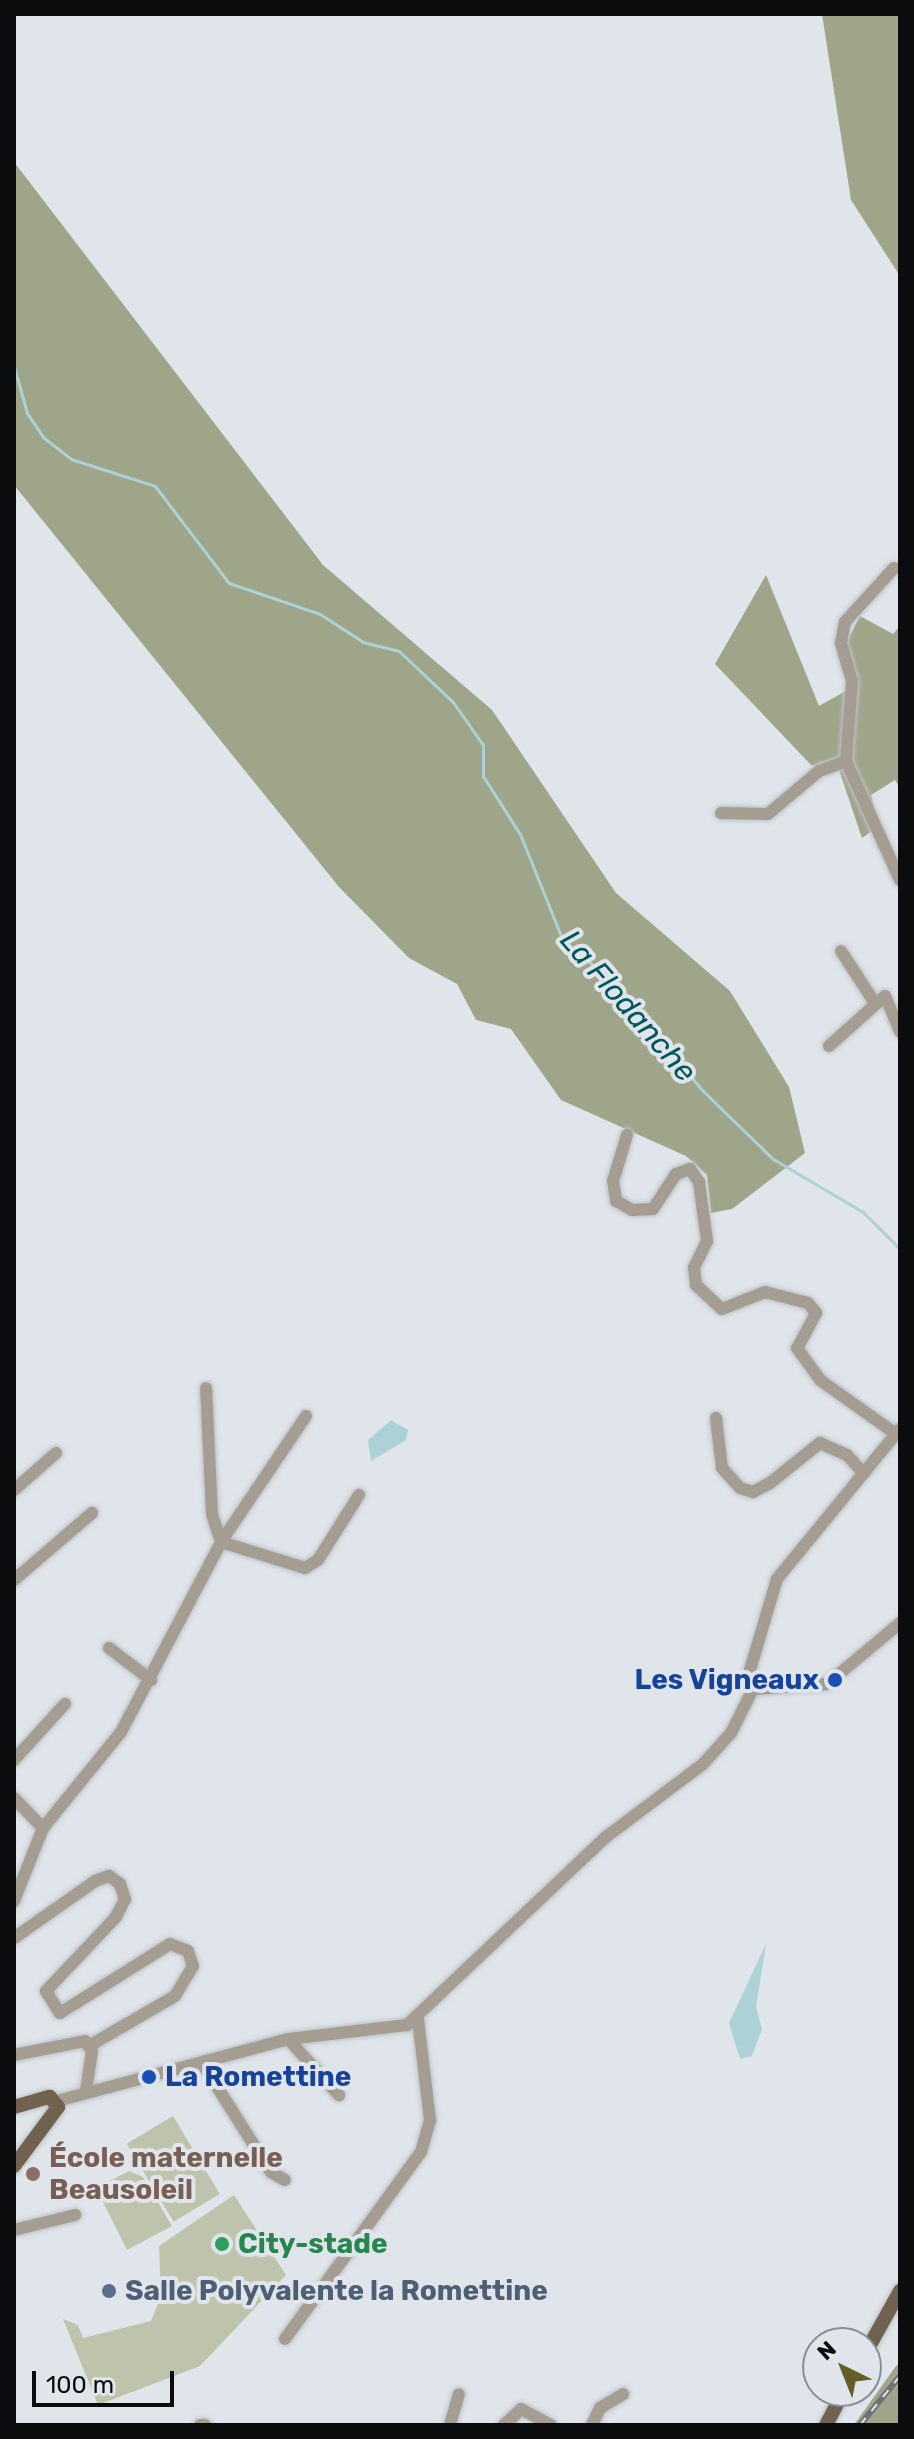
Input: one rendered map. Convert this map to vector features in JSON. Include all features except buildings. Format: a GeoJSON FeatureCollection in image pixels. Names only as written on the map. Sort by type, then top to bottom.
{"type":"FeatureCollection","features":[{"type":"Feature","properties":{"kind":"main road"},"geometry":{"type":"LineString","coordinates":[[14,2107],[57,2101],[56,2112],[14,2166]]}},
{"type":"Feature","properties":{"kind":"main road"},"geometry":{"type":"LineString","coordinates":[[880,2327],[900,2291]]}},
{"type":"Feature","properties":{"kind":"main road"},"geometry":{"type":"LineString","coordinates":[[826,2425],[836,2407]]}},
{"type":"Feature","properties":{"kind":"street"},"geometry":{"type":"LineString","coordinates":[[894,568],[841,633],[852,681],[846,761],[900,880]]}},
{"type":"Feature","properties":{"kind":"street"},"geometry":{"type":"LineString","coordinates":[[721,813],[768,814],[819,771],[846,761]]}},
{"type":"Feature","properties":{"kind":"street"},"geometry":{"type":"LineString","coordinates":[[841,951],[873,1000]]}},
{"type":"Feature","properties":{"kind":"street"},"geometry":{"type":"LineString","coordinates":[[829,1046],[873,1000],[892,1000],[900,1032]]}},
{"type":"Feature","properties":{"kind":"street"},"geometry":{"type":"LineString","coordinates":[[57,2101],[288,2039],[393,2029],[418,2019],[595,1847],[703,1764],[731,1733],[753,1689],[750,1670],[777,1579],[819,1520],[864,1474],[898,1431],[820,1380],[797,1348],[816,1313],[808,1303],[765,1292],[722,1309],[696,1285],[694,1268],[707,1241],[699,1182],[690,1169],[676,1174],[653,1209],[632,1210],[616,1201],[613,1181],[627,1135]]}},
{"type":"Feature","properties":{"kind":"street"},"geometry":{"type":"LineString","coordinates":[[206,1388],[212,1514],[221,1542]]}},
{"type":"Feature","properties":{"kind":"street"},"geometry":{"type":"LineString","coordinates":[[14,1901],[43,1828],[121,1732],[221,1542],[306,1416]]}},
{"type":"Feature","properties":{"kind":"street"},"geometry":{"type":"LineString","coordinates":[[716,1418],[722,1468],[740,1488],[753,1492],[770,1483],[820,1443],[847,1455],[864,1474]]}},
{"type":"Feature","properties":{"kind":"street"},"geometry":{"type":"LineString","coordinates":[[14,1490],[56,1453]]}},
{"type":"Feature","properties":{"kind":"street"},"geometry":{"type":"LineString","coordinates":[[221,1542],[305,1568],[318,1560],[359,1495]]}},
{"type":"Feature","properties":{"kind":"street"},"geometry":{"type":"LineString","coordinates":[[14,1580],[92,1513]]}},
{"type":"Feature","properties":{"kind":"street"},"geometry":{"type":"LineString","coordinates":[[753,1689],[827,1684],[900,1623]]}},
{"type":"Feature","properties":{"kind":"street"},"geometry":{"type":"LineString","coordinates":[[109,1648],[151,1680]]}},
{"type":"Feature","properties":{"kind":"street"},"geometry":{"type":"LineString","coordinates":[[14,1760],[65,1704]]}},
{"type":"Feature","properties":{"kind":"street"},"geometry":{"type":"LineString","coordinates":[[14,1798],[43,1828]]}},
{"type":"Feature","properties":{"kind":"street"},"geometry":{"type":"LineString","coordinates":[[14,1938],[95,1881],[109,1876],[120,1884],[125,1899],[116,1917],[46,1991],[60,2013],[170,1944],[188,1951],[191,1974],[175,1996],[89,2046]]}},
{"type":"Feature","properties":{"kind":"street"},"geometry":{"type":"LineString","coordinates":[[285,2339],[421,2152],[430,2120],[418,2019]]}},
{"type":"Feature","properties":{"kind":"street"},"geometry":{"type":"LineString","coordinates":[[14,2055],[76,2038],[89,2046]]}},
{"type":"Feature","properties":{"kind":"street"},"geometry":{"type":"LineString","coordinates":[[288,2039],[339,2095]]}},
{"type":"Feature","properties":{"kind":"street"},"geometry":{"type":"LineString","coordinates":[[86,2091],[89,2046]]}},
{"type":"Feature","properties":{"kind":"street"},"geometry":{"type":"LineString","coordinates":[[202,2063],[271,2172],[285,2180]]}},
{"type":"Feature","properties":{"kind":"street"},"geometry":{"type":"LineString","coordinates":[[14,2230],[75,2215]]}},
{"type":"Feature","properties":{"kind":"street"},"geometry":{"type":"LineString","coordinates":[[450,2425],[459,2394]]}},
{"type":"Feature","properties":{"kind":"street"},"geometry":{"type":"LineString","coordinates":[[592,2425],[600,2408],[623,2394]]}},
{"type":"Feature","properties":{"kind":"street"},"geometry":{"type":"LineString","coordinates":[[504,2425],[521,2409],[551,2425]]}},
{"type":"Feature","properties":{"kind":"green space"},"geometry":{"type":"Polygon","coordinates":[[[822,14],[900,14],[900,276],[851,200],[822,14]]]}},
{"type":"Feature","properties":{"kind":"green space"},"geometry":{"type":"Polygon","coordinates":[[[14,162],[323,565],[492,710],[616,893],[730,991],[789,1087],[805,1153],[732,1209],[711,1213],[707,1175],[686,1156],[561,1100],[511,1029],[476,1020],[457,984],[409,958],[339,887],[14,485],[14,162]]]}},
{"type":"Feature","properties":{"kind":"green space"},"geometry":{"type":"Polygon","coordinates":[[[766,575],[819,706],[858,684],[847,641],[860,616],[893,634],[900,626],[900,788],[895,780],[871,795],[879,826],[862,838],[835,758],[812,766],[715,664],[766,575]]]}},
{"type":"Feature","properties":{"kind":"green space"},"geometry":{"type":"Polygon","coordinates":[[[173,2116],[220,2194],[174,2222],[127,2144],[173,2116]]]}},
{"type":"Feature","properties":{"kind":"green space"},"geometry":{"type":"Polygon","coordinates":[[[129,2171],[143,2177],[172,2226],[127,2250],[96,2188],[129,2171]]]}},
{"type":"Feature","properties":{"kind":"green space"},"geometry":{"type":"Polygon","coordinates":[[[234,2195],[286,2275],[200,2366],[98,2405],[63,2319],[78,2325],[83,2338],[151,2321],[161,2296],[159,2246],[234,2195]]]}},
{"type":"Feature","properties":{"kind":"green space"},"geometry":{"type":"Polygon","coordinates":[[[900,2363],[900,2425],[854,2425],[867,2407],[882,2407],[882,2386],[900,2363]]]}},
{"type":"Feature","properties":{"kind":"water"},"geometry":{"type":"Polygon","coordinates":[[[391,1420],[408,1430],[406,1440],[371,1461],[368,1440],[391,1420]]]}},
{"type":"Feature","properties":{"kind":"water"},"geometry":{"type":"Polygon","coordinates":[[[766,1944],[756,2007],[762,2029],[752,2056],[740,2059],[729,2023],[766,1944]]]}},
{"type":"Feature","properties":{"kind":"waterway","name":"La Flodanche"},"geometry":{"type":"LineString","coordinates":[[14,367],[27,413],[43,437],[71,459],[155,486],[229,583],[320,614],[363,642],[399,651],[453,702],[483,745],[483,776],[520,834],[563,941],[609,978],[701,1089],[773,1159],[863,1212],[898,1247]]}},
{"type":"Feature","properties":{"kind":"railway"},"geometry":{"type":"LineString","coordinates":[[860,2425],[900,2376]]}},
{"type":"Feature","properties":{"kind":"place","name":"Les Vigneaux"},"geometry":{"type":"Point","coordinates":[835,1680]}},
{"type":"Feature","properties":{"kind":"place","name":"La Romettine"},"geometry":{"type":"Point","coordinates":[149,2077]}},
{"type":"Feature","properties":{"kind":"place","name":"École maternelle Beausoleil"},"geometry":{"type":"Point","coordinates":[33,2174]}},
{"type":"Feature","properties":{"kind":"place","name":"City-stade"},"geometry":{"type":"Point","coordinates":[222,2244]}},
{"type":"Feature","properties":{"kind":"place","name":"Salle Polyvalente la Romettine"},"geometry":{"type":"Point","coordinates":[109,2291]}}]}
